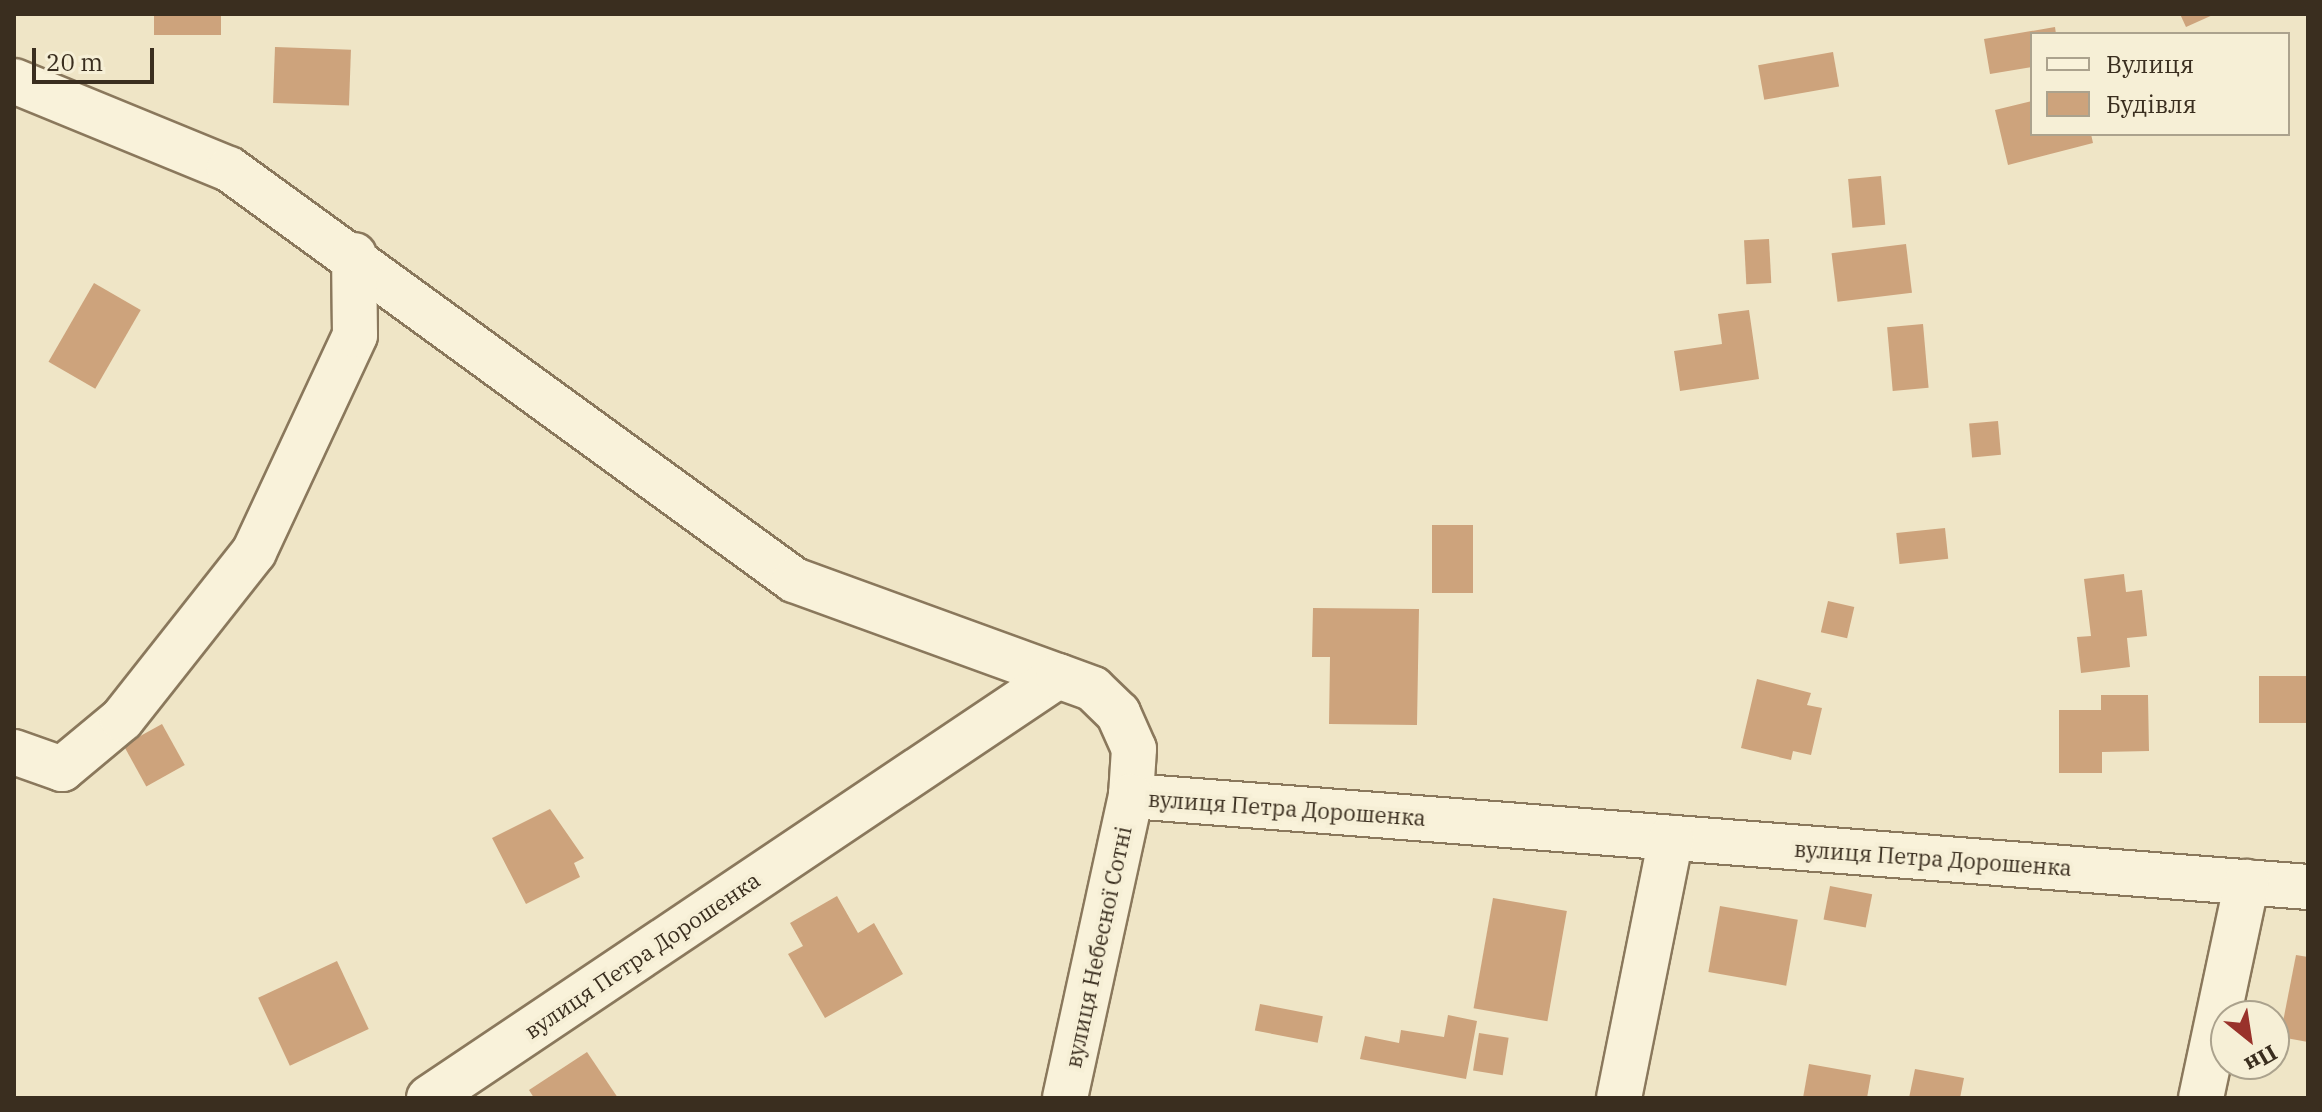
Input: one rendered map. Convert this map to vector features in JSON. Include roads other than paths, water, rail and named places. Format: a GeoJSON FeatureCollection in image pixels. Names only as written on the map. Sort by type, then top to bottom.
{"type":"FeatureCollection","features":[{"type":"Feature","properties":{"kind":"street"},"geometry":{"type":"LineString","coordinates":[[14,81],[229,169],[354,255],[794,580],[1058,676]]}},
{"type":"Feature","properties":{"kind":"street"},"geometry":{"type":"LineString","coordinates":[[14,752],[62,769],[122,719],[254,552],[355,335],[354,255]]}},
{"type":"Feature","properties":{"kind":"street","name":"вулиця Петра Дорошенка"},"geometry":{"type":"LineString","coordinates":[[429,1098],[1058,676],[1093,689],[1118,713],[1134,749],[1131,796],[2308,887]]}},
{"type":"Feature","properties":{"kind":"street","name":"вулиця Небесної Сотні"},"geometry":{"type":"LineString","coordinates":[[1065,1098],[1131,796]]}},
{"type":"Feature","properties":{"kind":"street"},"geometry":{"type":"LineString","coordinates":[[1619,1098],[1671,838]]}},
{"type":"Feature","properties":{"kind":"street"},"geometry":{"type":"LineString","coordinates":[[2201,1098],[2247,882]]}}]}
